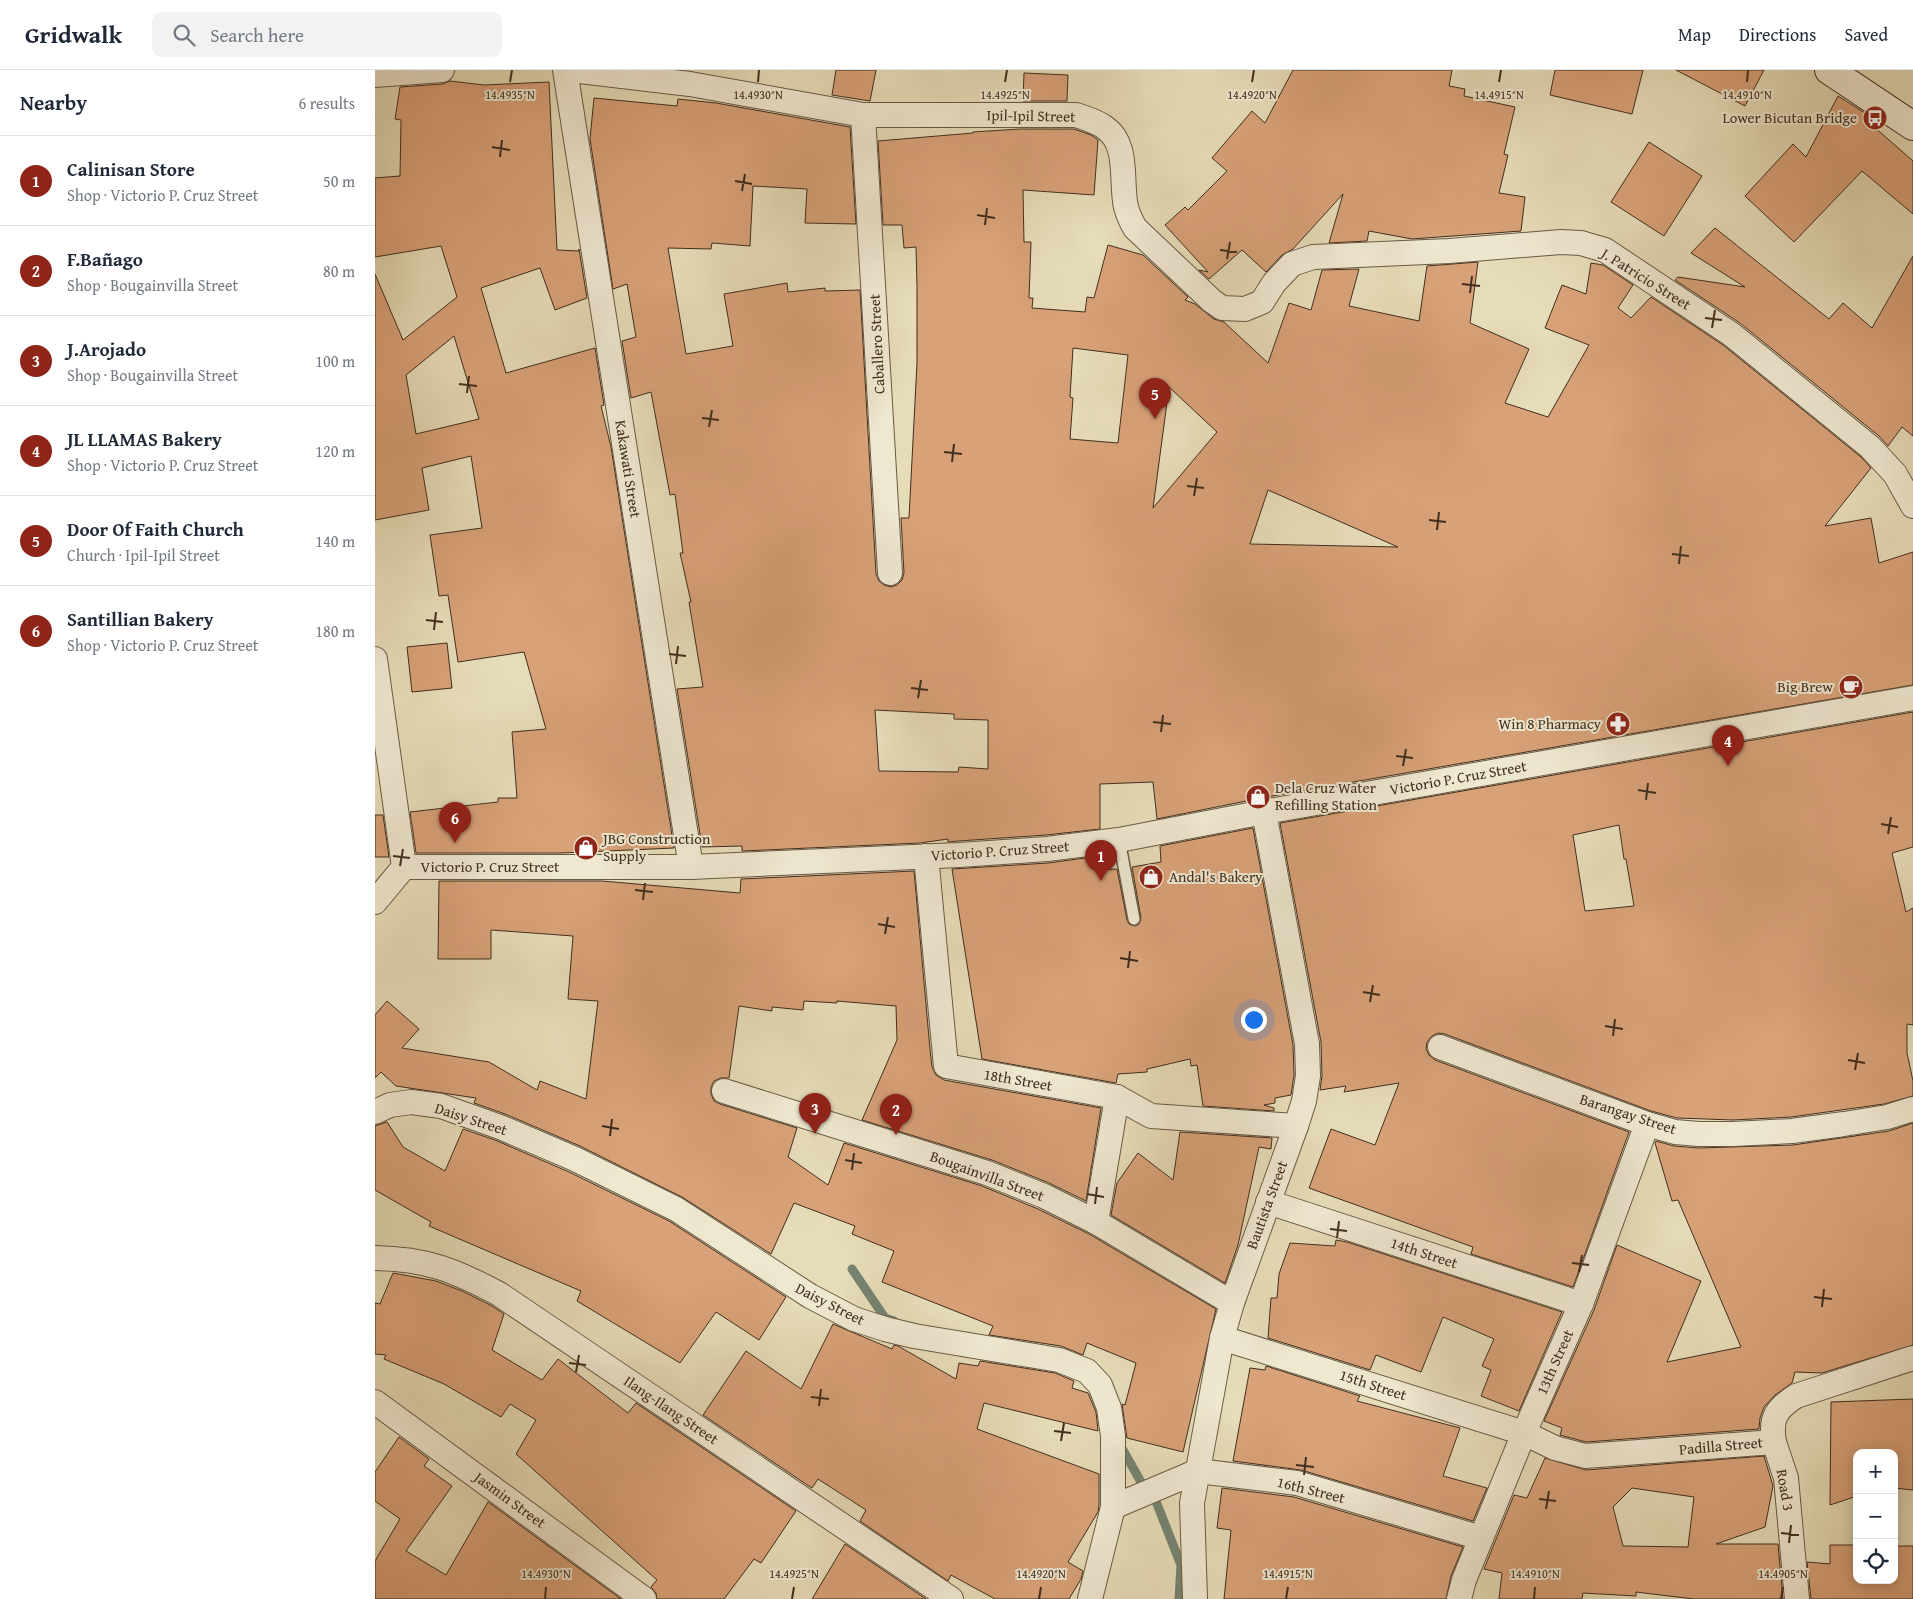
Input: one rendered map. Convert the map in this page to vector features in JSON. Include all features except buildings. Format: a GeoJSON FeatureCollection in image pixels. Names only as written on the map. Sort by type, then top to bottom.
{"type":"FeatureCollection","features":[{"type":"Feature","properties":{"kind":"main road"},"geometry":{"type":"LineString","coordinates":[[1829,70],[1911,125]]}},
{"type":"Feature","properties":{"kind":"street"},"geometry":{"type":"LineString","coordinates":[[375,75],[443,70]]}},
{"type":"Feature","properties":{"kind":"street","name":"Kakawati Street"},"geometry":{"type":"LineString","coordinates":[[565,70],[691,867]]}},
{"type":"Feature","properties":{"kind":"street","name":"Ipil-Ipil Street"},"geometry":{"type":"LineString","coordinates":[[571,70],[691,77],[863,115],[1076,114],[1105,127],[1117,140],[1121,154],[1125,206],[1135,228],[1211,301],[1222,308],[1245,309],[1262,302]]}},
{"type":"Feature","properties":{"kind":"street","name":"Caballero Street"},"geometry":{"type":"LineString","coordinates":[[863,115],[890,573]]}},
{"type":"Feature","properties":{"kind":"street","name":"J. Patricio Street"},"geometry":{"type":"LineString","coordinates":[[1262,302],[1274,283],[1287,268],[1297,262],[1313,257],[1449,251],[1561,242],[1581,243],[1605,250],[1731,334],[1870,447],[1895,474],[1913,506]]}},
{"type":"Feature","properties":{"kind":"street"},"geometry":{"type":"LineString","coordinates":[[375,660],[404,867],[375,902]]}},
{"type":"Feature","properties":{"kind":"street","name":"Victorio P. Cruz Street"},"geometry":{"type":"LineString","coordinates":[[404,867],[691,867],[1047,849],[1119,840],[1264,812],[1913,698]]}},
{"type":"Feature","properties":{"kind":"street","name":"Bautista Street"},"geometry":{"type":"LineString","coordinates":[[1195,1599],[1192,1503],[1188,1475],[1232,1302],[1296,1126],[1304,1101],[1308,1076],[1307,1044],[1264,812]]}},
{"type":"Feature","properties":{"kind":"street","name":"18th Street"},"geometry":{"type":"LineString","coordinates":[[926,856],[946,1066],[1117,1097],[1151,1116],[1296,1126]]}},
{"type":"Feature","properties":{"kind":"street","name":"Barangay Street"},"geometry":{"type":"LineString","coordinates":[[1440,1046],[1647,1124],[1675,1132],[1699,1134],[1753,1133],[1844,1124],[1887,1117],[1913,1109]]}},
{"type":"Feature","properties":{"kind":"street","name":"Bougainvilla Street"},"geometry":{"type":"LineString","coordinates":[[724,1091],[987,1173],[1044,1196],[1095,1222],[1232,1302]]}},
{"type":"Feature","properties":{"kind":"street"},"geometry":{"type":"LineString","coordinates":[[1095,1222],[1117,1097]]}},
{"type":"Feature","properties":{"kind":"street","name":"Daisy Street"},"geometry":{"type":"LineString","coordinates":[[375,1112],[390,1105],[411,1102],[441,1106],[499,1127],[575,1159],[676,1209],[810,1296],[854,1319],[914,1336],[1059,1360],[1087,1371],[1100,1385],[1109,1408],[1118,1504],[1090,1599]]}},
{"type":"Feature","properties":{"kind":"street","name":"13th Street"},"geometry":{"type":"LineString","coordinates":[[1459,1599],[1464,1580],[1524,1433],[1581,1304],[1647,1124]]}},
{"type":"Feature","properties":{"kind":"street","name":"14th Street"},"geometry":{"type":"LineString","coordinates":[[1268,1202],[1581,1304]]}},
{"type":"Feature","properties":{"kind":"street","name":"Ilang-Ilang Street"},"geometry":{"type":"LineString","coordinates":[[375,1258],[441,1266],[499,1294],[951,1599]]}},
{"type":"Feature","properties":{"kind":"street","name":"15th Street"},"geometry":{"type":"LineString","coordinates":[[1222,1338],[1524,1433]]}},
{"type":"Feature","properties":{"kind":"street","name":"Padilla Street"},"geometry":{"type":"LineString","coordinates":[[1524,1433],[1555,1448],[1585,1456],[1598,1457],[1774,1442],[1772,1429],[1774,1416],[1783,1404],[1796,1396],[1913,1358]]}},
{"type":"Feature","properties":{"kind":"street","name":"Jasmin Street"},"geometry":{"type":"LineString","coordinates":[[375,1402],[644,1599]]}},
{"type":"Feature","properties":{"kind":"street","name":"Road 3"},"geometry":{"type":"LineString","coordinates":[[1774,1442],[1786,1478],[1797,1599]]}},
{"type":"Feature","properties":{"kind":"street","name":"16th Street"},"geometry":{"type":"LineString","coordinates":[[1118,1504],[1188,1475],[1297,1483],[1481,1538]]}},
{"type":"Feature","properties":{"kind":"lane"},"geometry":{"type":"LineString","coordinates":[[1119,840],[1134,919]]}},
{"type":"Feature","properties":{"kind":"waterway"},"geometry":{"type":"LineString","coordinates":[[852,1269],[885,1318],[894,1321]]}},
{"type":"Feature","properties":{"kind":"waterway"},"geometry":{"type":"LineString","coordinates":[[1119,1443],[1141,1482]]}},
{"type":"Feature","properties":{"kind":"waterway"},"geometry":{"type":"LineString","coordinates":[[1157,1504],[1181,1565],[1179,1599]]}},
{"type":"Feature","properties":{"kind":"place","name":"Lower Bicutan Bridge"},"geometry":{"type":"Point","coordinates":[1875,118]}},
{"type":"Feature","properties":{"kind":"place","name":"Door Of Faith Church"},"geometry":{"type":"Point","coordinates":[1155,419]}},
{"type":"Feature","properties":{"kind":"place","name":"Big Brew"},"geometry":{"type":"Point","coordinates":[1851,687]}},
{"type":"Feature","properties":{"kind":"place","name":"Win 8 Pharmacy"},"geometry":{"type":"Point","coordinates":[1618,724]}},
{"type":"Feature","properties":{"kind":"place","name":"JL LLAMAS Bakery"},"geometry":{"type":"Point","coordinates":[1728,766]}},
{"type":"Feature","properties":{"kind":"place","name":"Dela Cruz Water Refilling Station"},"geometry":{"type":"Point","coordinates":[1258,797]}},
{"type":"Feature","properties":{"kind":"place","name":"Santillian Bakery"},"geometry":{"type":"Point","coordinates":[455,843]}},
{"type":"Feature","properties":{"kind":"place","name":"JBG Construction Supply"},"geometry":{"type":"Point","coordinates":[586,848]}},
{"type":"Feature","properties":{"kind":"place","name":"Andal's Bakery"},"geometry":{"type":"Point","coordinates":[1151,877]}},
{"type":"Feature","properties":{"kind":"place","name":"Calinisan Store"},"geometry":{"type":"Point","coordinates":[1101,881]}},
{"type":"Feature","properties":{"kind":"place","name":"J.Arojado"},"geometry":{"type":"Point","coordinates":[815,1134]}},
{"type":"Feature","properties":{"kind":"place","name":"F.Bañago"},"geometry":{"type":"Point","coordinates":[896,1135]}}]}
